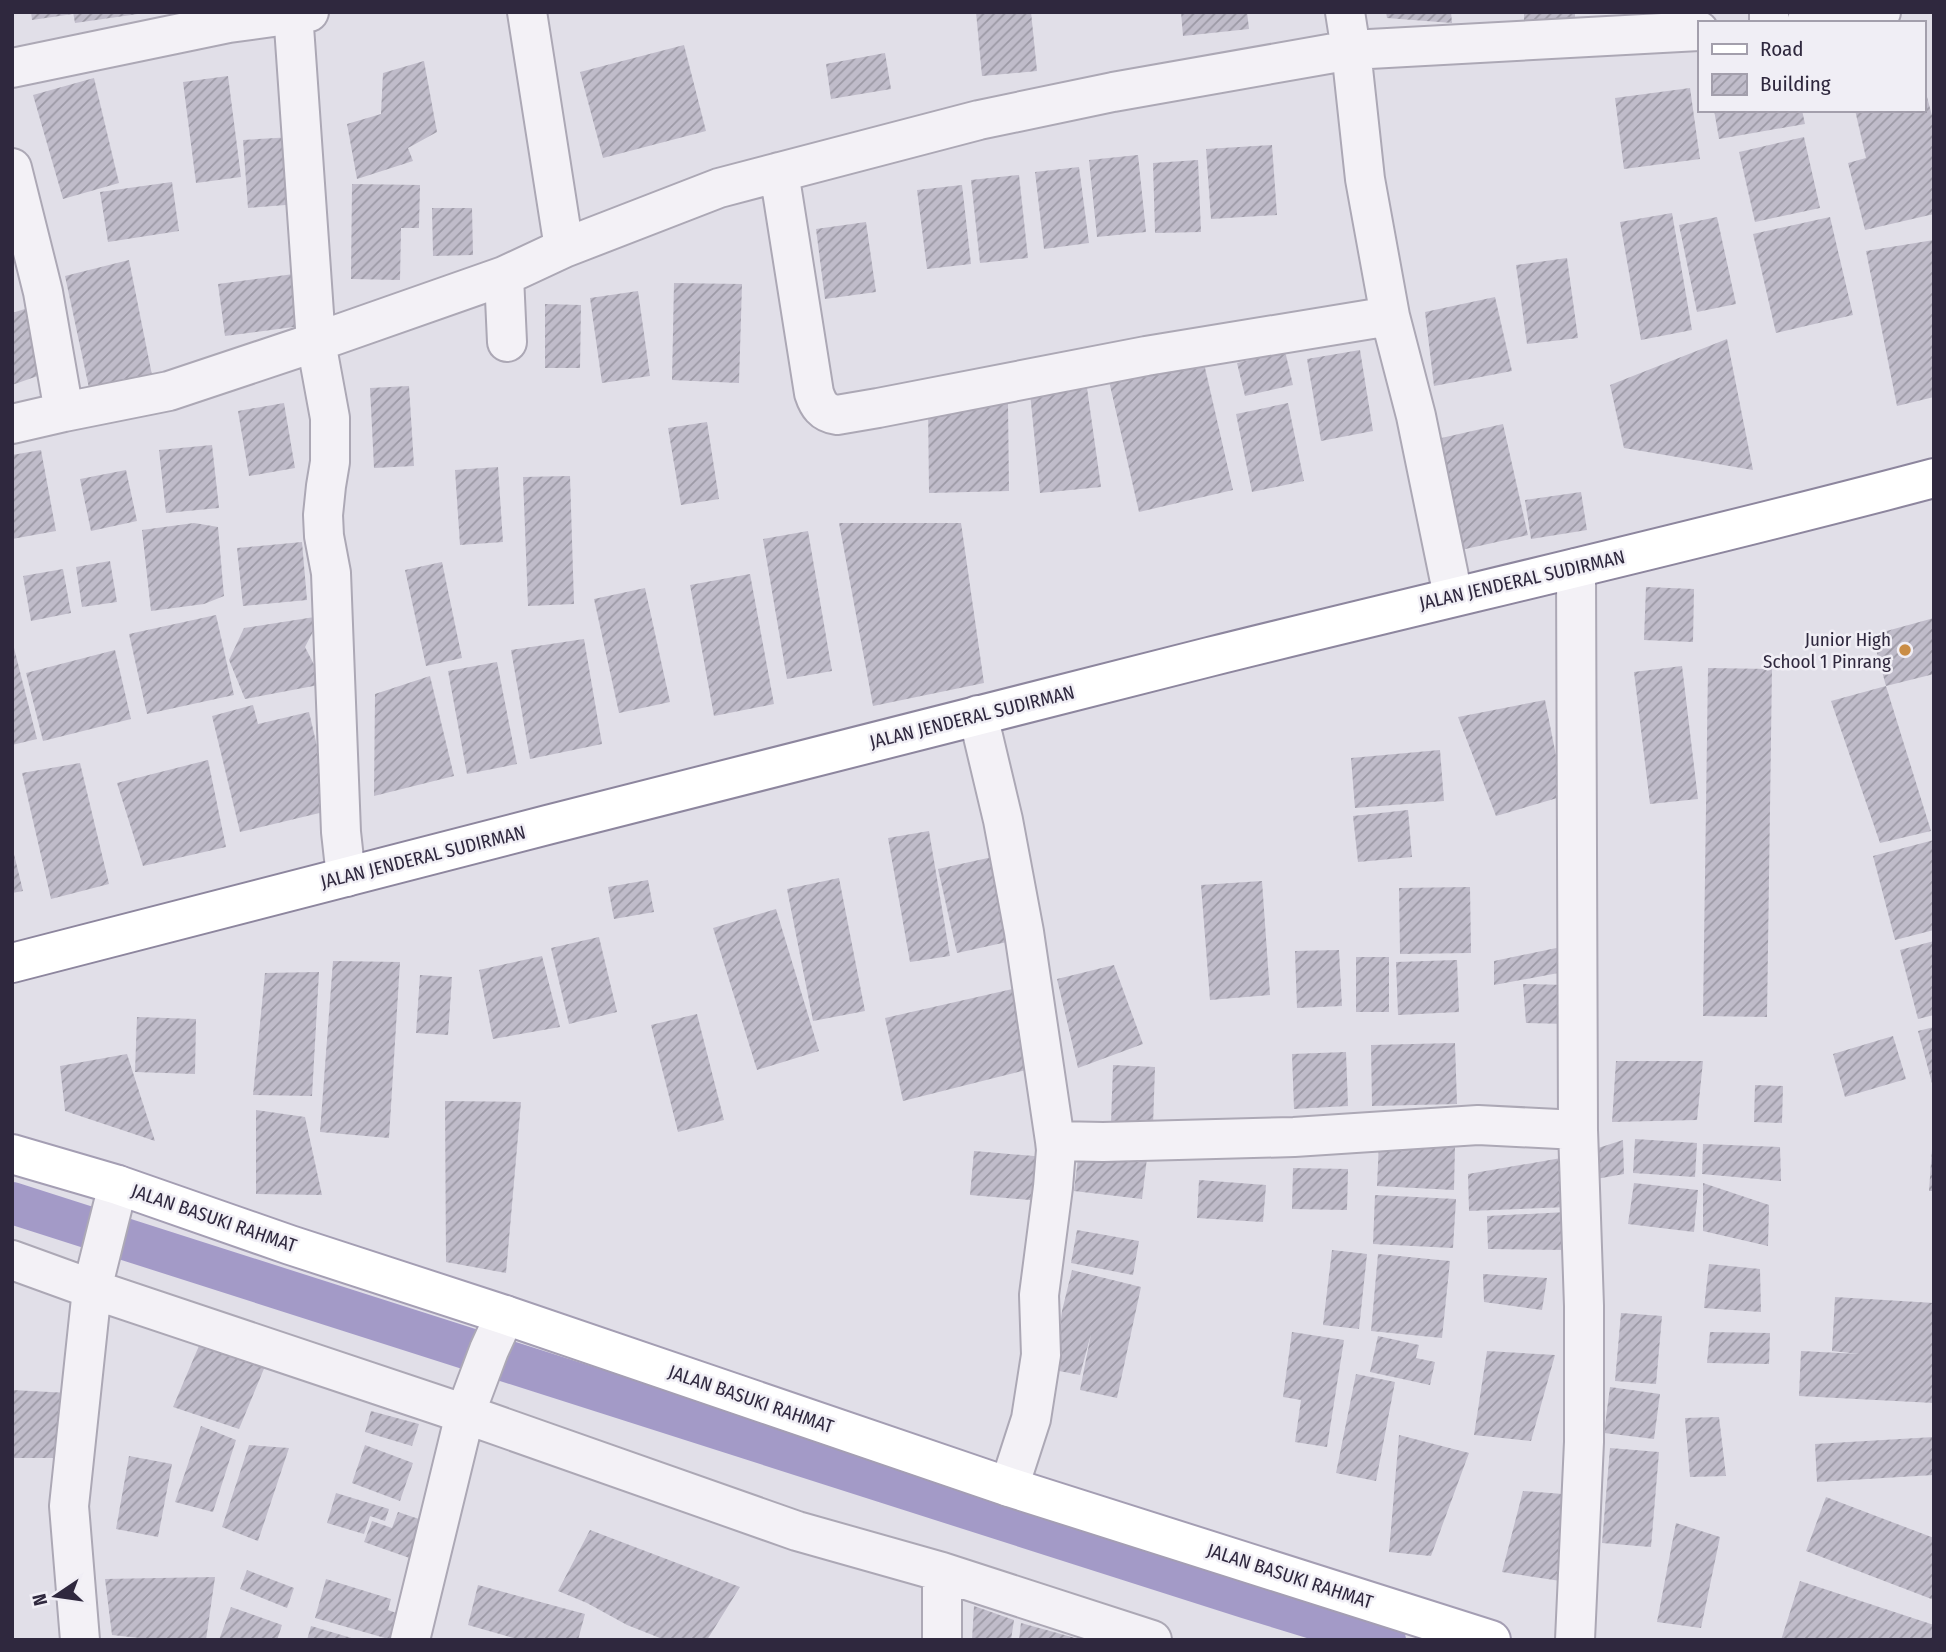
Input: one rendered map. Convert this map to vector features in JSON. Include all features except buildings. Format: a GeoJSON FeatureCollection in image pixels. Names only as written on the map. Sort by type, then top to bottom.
{"type":"FeatureCollection","features":[{"type":"Feature","properties":{"kind":"main road","name":"JALAN JENDERAL SUDIRMAN"},"geometry":{"type":"LineString","coordinates":[[12,963],[978,715],[1934,478]]}},
{"type":"Feature","properties":{"kind":"main road","name":"JALAN BASUKI RAHMAT"},"geometry":{"type":"LineString","coordinates":[[12,1154],[113,1202],[290,1245],[505,1315],[1009,1487],[1491,1640]]}},
{"type":"Feature","properties":{"kind":"street"},"geometry":{"type":"LineString","coordinates":[[527,12],[564,248]]}},
{"type":"Feature","properties":{"kind":"street"},"geometry":{"type":"LineString","coordinates":[[1345,12],[1365,179],[1390,316],[1416,416],[1453,596]]}},
{"type":"Feature","properties":{"kind":"street"},"geometry":{"type":"LineString","coordinates":[[1820,21],[1881,12]]}},
{"type":"Feature","properties":{"kind":"street"},"geometry":{"type":"LineString","coordinates":[[12,68],[229,23],[298,13],[316,342],[330,418],[330,462],[323,515],[331,573],[341,832],[346,877]]}},
{"type":"Feature","properties":{"kind":"street"},"geometry":{"type":"LineString","coordinates":[[12,424],[169,391],[504,276],[564,248],[719,188],[979,120],[1113,92],[1351,50],[1698,31]]}},
{"type":"Feature","properties":{"kind":"street"},"geometry":{"type":"LineString","coordinates":[[12,168],[43,292],[64,412]]}},
{"type":"Feature","properties":{"kind":"street"},"geometry":{"type":"LineString","coordinates":[[779,172],[814,393],[821,408],[831,414],[878,408],[1146,356],[1390,316]]}},
{"type":"Feature","properties":{"kind":"street"},"geometry":{"type":"LineString","coordinates":[[504,276],[507,342]]}},
{"type":"Feature","properties":{"kind":"street"},"geometry":{"type":"LineString","coordinates":[[1575,1640],[1584,1442],[1584,1306],[1578,1130],[1576,568]]}},
{"type":"Feature","properties":{"kind":"street"},"geometry":{"type":"LineString","coordinates":[[978,715],[1003,820],[1024,932],[1056,1150],[1039,1295],[1041,1355],[1031,1419],[1009,1487]]}},
{"type":"Feature","properties":{"kind":"street"},"geometry":{"type":"LineString","coordinates":[[1055,1140],[1103,1142],[1294,1137],[1478,1125],[1578,1130]]}},
{"type":"Feature","properties":{"kind":"street"},"geometry":{"type":"LineString","coordinates":[[80,1640],[69,1506],[92,1289],[113,1202]]}},
{"type":"Feature","properties":{"kind":"street"},"geometry":{"type":"LineString","coordinates":[[12,1260],[465,1414],[797,1531],[942,1572],[1153,1640]]}},
{"type":"Feature","properties":{"kind":"street"},"geometry":{"type":"LineString","coordinates":[[410,1640],[465,1414],[505,1315]]}},
{"type":"Feature","properties":{"kind":"street"},"geometry":{"type":"LineString","coordinates":[[942,1572],[942,1640]]}},
{"type":"Feature","properties":{"kind":"waterway"},"geometry":{"type":"LineString","coordinates":[[12,1203],[1385,1640]]}},
{"type":"Feature","properties":{"kind":"place","name":"Junior High School 1 Pinrang"},"geometry":{"type":"Point","coordinates":[1905,650]}}]}
